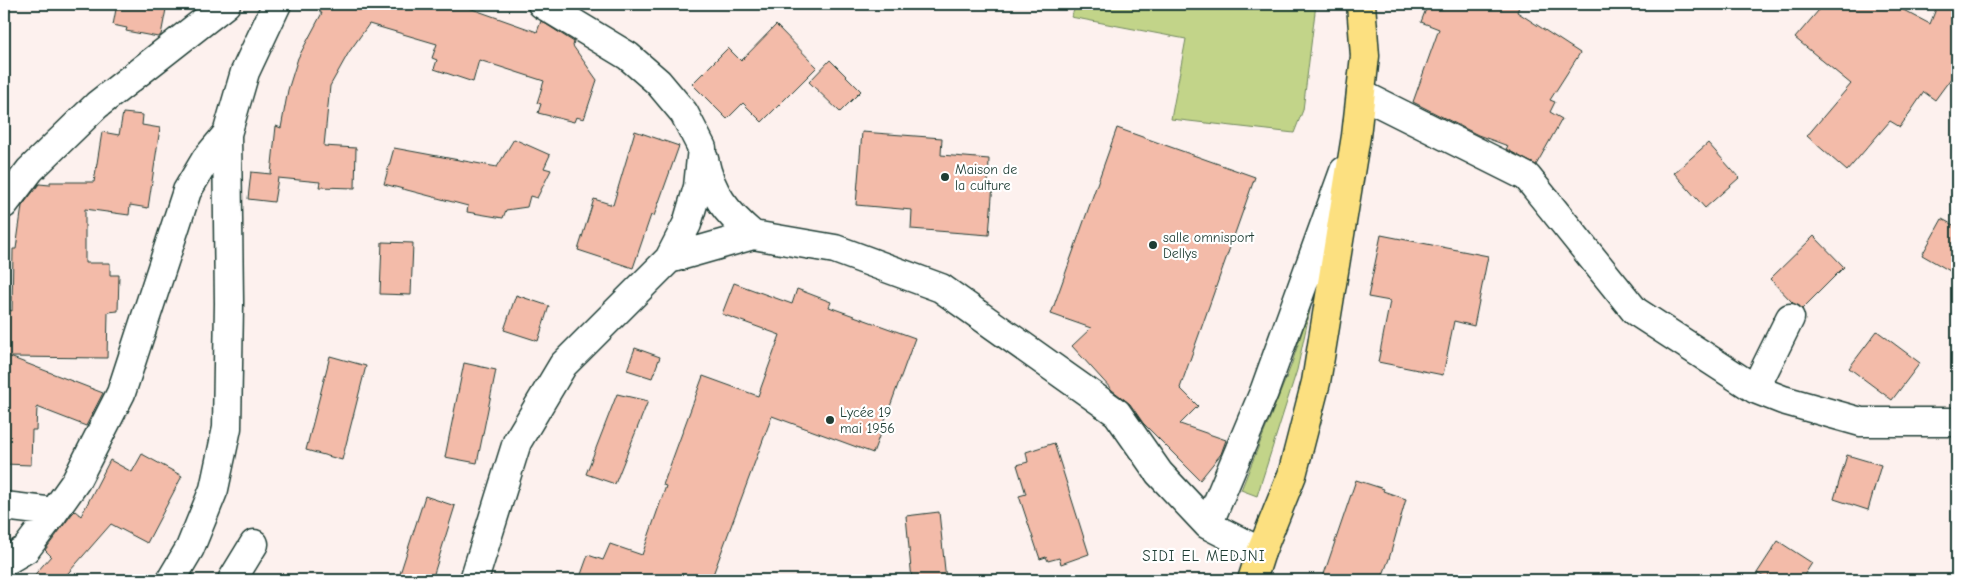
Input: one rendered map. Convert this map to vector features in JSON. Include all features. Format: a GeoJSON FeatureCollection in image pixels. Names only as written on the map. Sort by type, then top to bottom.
{"type":"FeatureCollection","features":[{"type":"Feature","properties":{"kind":"main road"},"geometry":{"type":"LineString","coordinates":[[1252,580],[1261,552],[1292,475],[1316,382],[1356,136],[1361,94],[1364,56],[1361,4]]}},
{"type":"Feature","properties":{"kind":"street"},"geometry":{"type":"LineString","coordinates":[[4,201],[30,170],[97,105],[226,4]]}},
{"type":"Feature","properties":{"kind":"street"},"geometry":{"type":"LineString","coordinates":[[171,580],[190,548],[214,489],[227,428],[229,304],[227,134],[245,72],[277,4]]}},
{"type":"Feature","properties":{"kind":"street"},"geometry":{"type":"LineString","coordinates":[[542,4],[628,56],[658,82],[684,113],[702,148],[707,174],[717,198],[734,219],[754,235]]}},
{"type":"Feature","properties":{"kind":"street"},"geometry":{"type":"LineString","coordinates":[[1361,94],[1527,177],[1635,311],[1755,389],[1782,400],[1862,422],[1957,422]]}},
{"type":"Feature","properties":{"kind":"street"},"geometry":{"type":"LineString","coordinates":[[4,562],[26,549],[54,512],[76,480],[122,393],[187,191],[206,158],[227,134]]}},
{"type":"Feature","properties":{"kind":"street"},"geometry":{"type":"LineString","coordinates":[[1208,525],[1264,392],[1356,136]]}},
{"type":"Feature","properties":{"kind":"street"},"geometry":{"type":"LineString","coordinates":[[474,580],[517,442],[563,365],[669,259],[687,224],[698,187],[702,148]]}},
{"type":"Feature","properties":{"kind":"street"},"geometry":{"type":"LineString","coordinates":[[669,259],[754,235],[835,249],[941,288],[1117,413],[1159,473],[1208,525],[1261,552]]}},
{"type":"Feature","properties":{"kind":"street"},"geometry":{"type":"LineString","coordinates":[[1755,389],[1790,318]]}},
{"type":"Feature","properties":{"kind":"street"},"geometry":{"type":"LineString","coordinates":[[4,506],[54,512]]}},
{"type":"Feature","properties":{"kind":"street"},"geometry":{"type":"LineString","coordinates":[[232,580],[254,544]]}},
{"type":"Feature","properties":{"kind":"green space"},"geometry":{"type":"Polygon","coordinates":[[[1077,4],[1316,4],[1303,110],[1294,133],[1171,119],[1186,39],[1071,17],[1077,4]]]}},
{"type":"Feature","properties":{"kind":"green space"},"geometry":{"type":"Polygon","coordinates":[[[1312,301],[1297,370],[1257,496],[1241,490],[1291,366],[1312,301]]]}},
{"type":"Feature","properties":{"kind":"building"},"geometry":{"type":"Polygon","coordinates":[[[117,4],[167,4],[161,35],[158,37],[126,31],[127,28],[113,25],[117,4]]]}},
{"type":"Feature","properties":{"kind":"building"},"geometry":{"type":"Polygon","coordinates":[[[321,4],[458,4],[537,32],[541,21],[574,42],[573,46],[597,80],[584,119],[576,117],[574,122],[538,113],[541,104],[537,103],[544,81],[479,60],[473,82],[434,69],[437,60],[432,58],[437,44],[369,24],[349,52],[330,86],[324,146],[356,148],[355,188],[319,187],[320,182],[278,178],[274,202],[248,199],[251,172],[271,174],[276,126],[281,128],[288,90],[298,58],[322,13],[320,13],[321,4]]]}},
{"type":"Feature","properties":{"kind":"building"},"geometry":{"type":"Polygon","coordinates":[[[1428,4],[1520,4],[1517,12],[1580,53],[1550,100],[1555,102],[1550,112],[1562,119],[1536,165],[1506,149],[1508,146],[1478,135],[1413,102],[1439,29],[1421,22],[1428,4]]]}},
{"type":"Feature","properties":{"kind":"building"},"geometry":{"type":"Polygon","coordinates":[[[1824,4],[1892,4],[1930,24],[1938,4],[1957,4],[1957,70],[1935,100],[1924,92],[1900,127],[1890,121],[1847,171],[1807,136],[1851,84],[1795,38],[1824,4]]]}},
{"type":"Feature","properties":{"kind":"building"},"geometry":{"type":"Polygon","coordinates":[[[776,25],[817,67],[762,122],[743,103],[727,119],[692,84],[728,48],[741,61],[776,25]]]}},
{"type":"Feature","properties":{"kind":"building"},"geometry":{"type":"Polygon","coordinates":[[[830,60],[861,91],[840,112],[809,82],[830,60]]]}},
{"type":"Feature","properties":{"kind":"building"},"geometry":{"type":"Polygon","coordinates":[[[123,113],[143,115],[142,125],[160,128],[148,208],[130,205],[129,215],[85,209],[85,263],[110,263],[110,275],[119,275],[118,311],[108,312],[107,358],[10,357],[103,393],[86,426],[37,407],[36,430],[32,430],[31,465],[4,464],[4,308],[12,311],[13,249],[16,249],[22,206],[39,184],[50,185],[50,182],[94,182],[102,132],[119,135],[123,113]]]}},
{"type":"Feature","properties":{"kind":"building","name":"salle omnisport Dellys"},"geometry":{"type":"Polygon","coordinates":[[[1117,128],[1255,177],[1180,388],[1198,406],[1180,424],[1226,440],[1221,454],[1200,480],[1143,423],[1130,404],[1112,390],[1072,346],[1091,328],[1051,314],[1117,128]]]}},
{"type":"Feature","properties":{"kind":"building"},"geometry":{"type":"Polygon","coordinates":[[[635,131],[679,146],[654,216],[651,215],[633,268],[578,250],[594,199],[613,205],[635,131]]]}},
{"type":"Feature","properties":{"kind":"building"},"geometry":{"type":"Polygon","coordinates":[[[862,132],[942,138],[941,155],[989,159],[988,183],[993,184],[989,235],[911,229],[912,210],[856,205],[862,132]]]}},
{"type":"Feature","properties":{"kind":"building"},"geometry":{"type":"Polygon","coordinates":[[[514,139],[550,155],[544,168],[551,170],[537,198],[530,196],[527,207],[506,210],[503,218],[467,212],[468,206],[384,184],[394,148],[497,167],[514,139]]]}},
{"type":"Feature","properties":{"kind":"building"},"geometry":{"type":"Polygon","coordinates":[[[1708,143],[1739,178],[1705,208],[1674,173],[1708,143]]]}},
{"type":"Feature","properties":{"kind":"building"},"geometry":{"type":"Polygon","coordinates":[[[1942,219],[1957,227],[1957,275],[1922,255],[1942,219]]]}},
{"type":"Feature","properties":{"kind":"building"},"geometry":{"type":"Polygon","coordinates":[[[1381,235],[1488,256],[1474,326],[1454,321],[1443,375],[1378,362],[1390,301],[1368,297],[1381,235]]]}},
{"type":"Feature","properties":{"kind":"building"},"geometry":{"type":"Polygon","coordinates":[[[1814,236],[1844,267],[1802,309],[1793,303],[1770,279],[1814,236]]]}},
{"type":"Feature","properties":{"kind":"building"},"geometry":{"type":"Polygon","coordinates":[[[382,242],[413,243],[411,295],[380,294],[382,242]]]}},
{"type":"Feature","properties":{"kind":"building"},"geometry":{"type":"Polygon","coordinates":[[[734,283],[792,304],[797,289],[831,302],[829,307],[915,338],[873,453],[772,416],[711,580],[579,580],[588,555],[603,560],[610,544],[642,555],[666,486],[663,485],[703,376],[758,396],[780,335],[722,314],[734,283]]]}},
{"type":"Feature","properties":{"kind":"building"},"geometry":{"type":"Polygon","coordinates":[[[516,295],[549,306],[538,341],[504,330],[516,295]]]}},
{"type":"Feature","properties":{"kind":"building"},"geometry":{"type":"Polygon","coordinates":[[[1877,331],[1920,363],[1892,400],[1849,368],[1877,331]]]}},
{"type":"Feature","properties":{"kind":"building"},"geometry":{"type":"Polygon","coordinates":[[[635,348],[660,357],[652,378],[627,370],[635,348]]]}},
{"type":"Feature","properties":{"kind":"building"},"geometry":{"type":"Polygon","coordinates":[[[330,356],[366,366],[342,460],[306,450],[330,356]]]}},
{"type":"Feature","properties":{"kind":"building"},"geometry":{"type":"Polygon","coordinates":[[[464,363],[496,370],[477,463],[445,457],[464,363]]]}},
{"type":"Feature","properties":{"kind":"building"},"geometry":{"type":"Polygon","coordinates":[[[617,394],[648,401],[615,484],[586,474],[617,394]]]}},
{"type":"Feature","properties":{"kind":"building"},"geometry":{"type":"Polygon","coordinates":[[[1054,443],[1089,554],[1061,564],[1059,558],[1048,561],[1046,557],[1040,559],[1019,496],[1026,494],[1017,465],[1028,462],[1026,452],[1054,443]]]}},
{"type":"Feature","properties":{"kind":"building"},"geometry":{"type":"Polygon","coordinates":[[[142,454],[182,476],[147,543],[111,524],[62,580],[30,580],[51,556],[45,550],[72,514],[75,511],[81,516],[110,460],[132,472],[142,454]]]}},
{"type":"Feature","properties":{"kind":"building"},"geometry":{"type":"Polygon","coordinates":[[[1847,455],[1881,465],[1868,510],[1834,499],[1847,455]]]}},
{"type":"Feature","properties":{"kind":"building"},"geometry":{"type":"Polygon","coordinates":[[[1356,480],[1384,489],[1383,491],[1406,499],[1389,559],[1381,580],[1322,580],[1356,480]]]}},
{"type":"Feature","properties":{"kind":"building"},"geometry":{"type":"Polygon","coordinates":[[[425,496],[455,506],[432,580],[398,580],[425,496]]]}},
{"type":"Feature","properties":{"kind":"building"},"geometry":{"type":"Polygon","coordinates":[[[939,512],[946,580],[912,580],[906,516],[939,512]]]}},
{"type":"Feature","properties":{"kind":"building"},"geometry":{"type":"Polygon","coordinates":[[[1778,541],[1812,563],[1801,580],[1769,580],[1757,573],[1778,541]]]}},
{"type":"Feature","properties":{"kind":"place","name":"Maison de la culture"},"geometry":{"type":"Point","coordinates":[945,177]}},
{"type":"Feature","properties":{"kind":"place","name":"salle omnisport Dellys"},"geometry":{"type":"Point","coordinates":[1153,245]}},
{"type":"Feature","properties":{"kind":"place","name":"Lycée 19 mai 1956"},"geometry":{"type":"Point","coordinates":[830,420]}},
{"type":"Feature","properties":{"kind":"district","name":"SIDI EL MEDJNI"},"geometry":{"type":"Point","coordinates":[1204,556]}}]}
